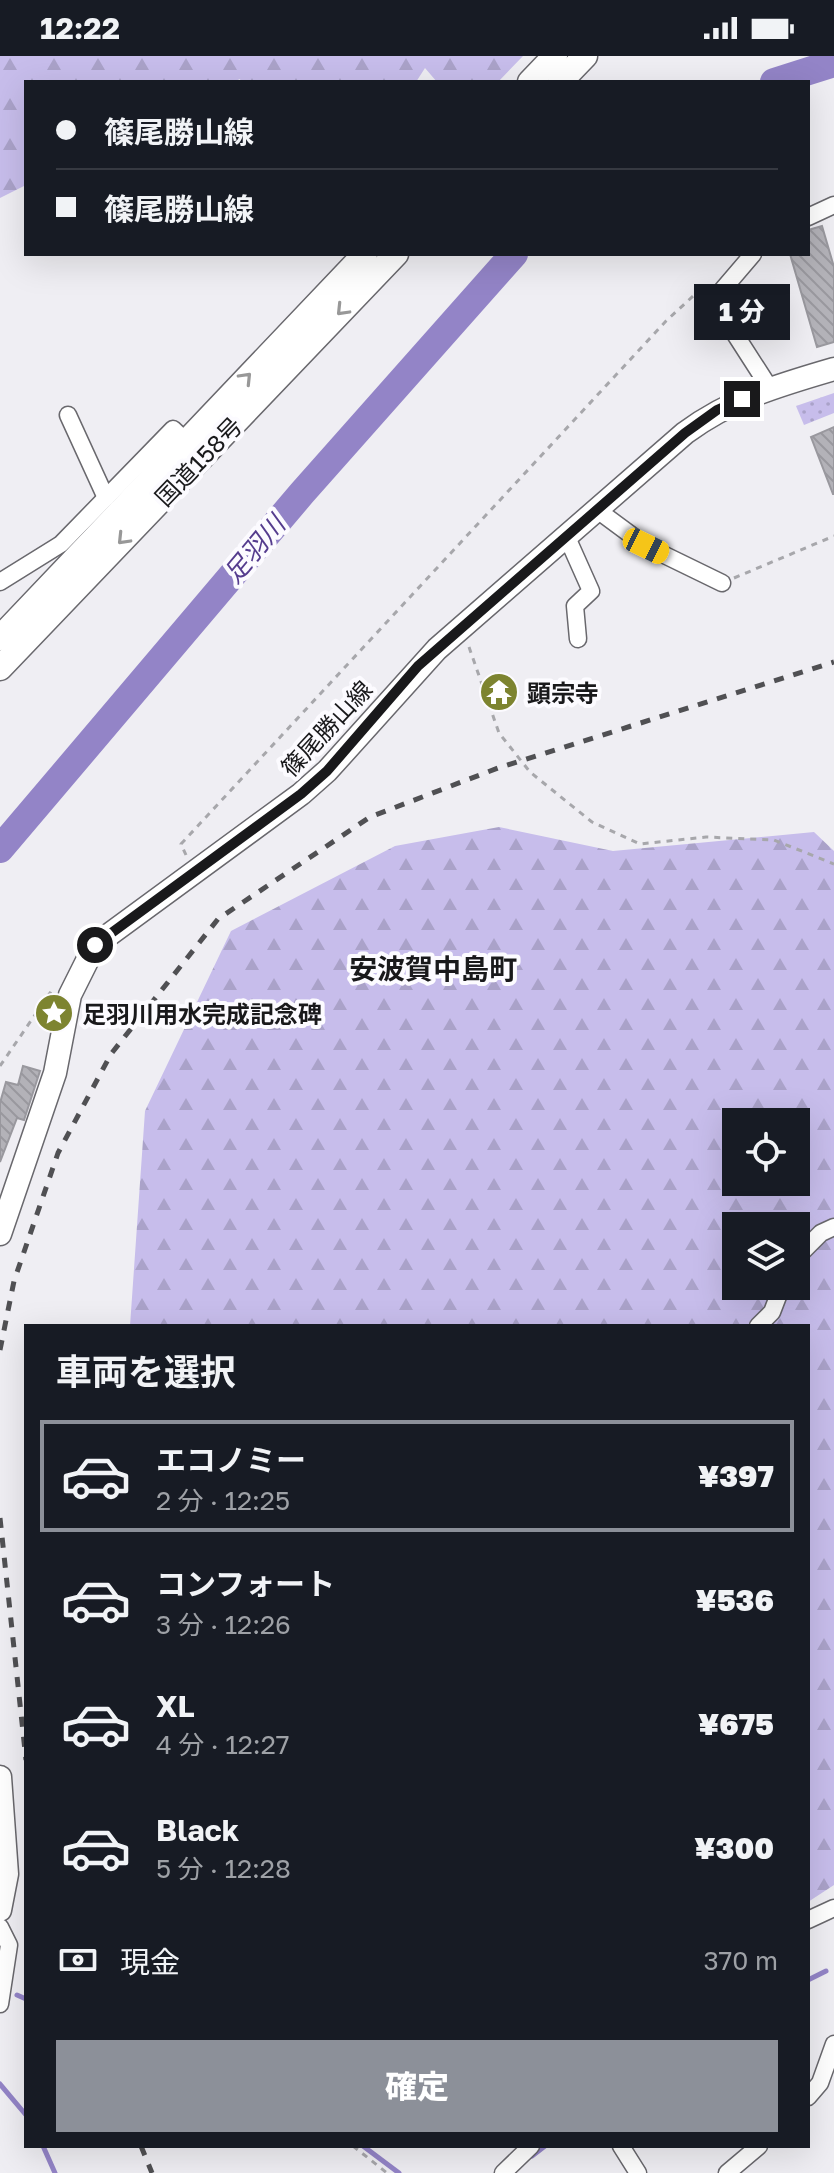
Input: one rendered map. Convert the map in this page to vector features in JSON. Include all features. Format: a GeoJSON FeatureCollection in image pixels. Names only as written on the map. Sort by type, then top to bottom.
{"type":"FeatureCollection","features":[{"type":"Feature","properties":{"kind":"highway"},"geometry":{"type":"LineString","coordinates":[[532,80],[555,56]]}},
{"type":"Feature","properties":{"kind":"highway"},"geometry":{"type":"LineString","coordinates":[[562,80],[585,56]]}},
{"type":"Feature","properties":{"kind":"highway","name":"国道158号"},"geometry":{"type":"LineString","coordinates":[[0,668],[363,256]]}},
{"type":"Feature","properties":{"kind":"highway","name":"国道158号"},"geometry":{"type":"LineString","coordinates":[[0,638],[394,256]]}},
{"type":"Feature","properties":{"kind":"main road","name":"篠尾勝山線"},"geometry":{"type":"LineString","coordinates":[[0,1234],[55,1073],[70,995],[95,945],[267,820],[327,771],[418,666],[685,433],[717,410],[769,387],[834,369]]}},
{"type":"Feature","properties":{"kind":"main road"},"geometry":{"type":"LineString","coordinates":[[0,1777],[7,1874],[0,1910]]}},
{"type":"Feature","properties":{"kind":"street"},"geometry":{"type":"LineString","coordinates":[[810,216],[834,205]]}},
{"type":"Feature","properties":{"kind":"street"},"geometry":{"type":"LineString","coordinates":[[751,256],[718,295],[733,331],[769,387]]}},
{"type":"Feature","properties":{"kind":"street"},"geometry":{"type":"LineString","coordinates":[[68,415],[106,498]]}},
{"type":"Feature","properties":{"kind":"street"},"geometry":{"type":"LineString","coordinates":[[0,582],[61,544],[173,429],[194,449]]}},
{"type":"Feature","properties":{"kind":"street"},"geometry":{"type":"LineString","coordinates":[[596,509],[646,546],[722,583]]}},
{"type":"Feature","properties":{"kind":"street"},"geometry":{"type":"LineString","coordinates":[[566,535],[591,591],[575,606],[578,639]]}},
{"type":"Feature","properties":{"kind":"street"},"geometry":{"type":"LineString","coordinates":[[810,1244],[821,1233],[834,1227]]}},
{"type":"Feature","properties":{"kind":"street"},"geometry":{"type":"LineString","coordinates":[[760,1324],[772,1312],[777,1300]]}},
{"type":"Feature","properties":{"kind":"street"},"geometry":{"type":"LineString","coordinates":[[810,1919],[834,1908]]}},
{"type":"Feature","properties":{"kind":"street"},"geometry":{"type":"LineString","coordinates":[[0,1927],[9,1945],[0,2004]]}},
{"type":"Feature","properties":{"kind":"street"},"geometry":{"type":"LineString","coordinates":[[810,2095],[820,2083],[834,2044]]}},
{"type":"Feature","properties":{"kind":"street"},"geometry":{"type":"LineString","coordinates":[[503,2173],[529,2148]]}},
{"type":"Feature","properties":{"kind":"street"},"geometry":{"type":"LineString","coordinates":[[622,2148],[638,2173]]}},
{"type":"Feature","properties":{"kind":"street"},"geometry":{"type":"LineString","coordinates":[[727,2173],[754,2148]]}},
{"type":"Feature","properties":{"kind":"path"},"geometry":{"type":"LineString","coordinates":[[193,872],[181,844],[666,321],[708,283]]}},
{"type":"Feature","properties":{"kind":"path"},"geometry":{"type":"LineString","coordinates":[[722,583],[834,536]]}},
{"type":"Feature","properties":{"kind":"path"},"geometry":{"type":"LineString","coordinates":[[463,628],[499,733],[530,772],[592,822],[640,844],[706,837],[774,840],[834,864]]}},
{"type":"Feature","properties":{"kind":"path"},"geometry":{"type":"LineString","coordinates":[[0,1066],[53,988]]}},
{"type":"Feature","properties":{"kind":"path"},"geometry":{"type":"LineString","coordinates":[[355,2148],[387,2173]]}},
{"type":"Feature","properties":{"kind":"path"},"geometry":{"type":"LineString","coordinates":[[373,2173],[377,2166]]}},
{"type":"Feature","properties":{"kind":"green space"},"geometry":{"type":"Polygon","coordinates":[[[0,56],[523,56],[500,80],[435,80],[425,68],[417,80],[24,80],[24,186],[0,198],[0,56]]]}},
{"type":"Feature","properties":{"kind":"green space"},"geometry":{"type":"Polygon","coordinates":[[[834,393],[834,413],[804,425],[796,406],[834,393]]]}},
{"type":"Feature","properties":{"kind":"green space"},"geometry":{"type":"Polygon","coordinates":[[[499,827],[613,851],[814,832],[834,851],[834,1885],[810,1901],[810,1324],[130,1324],[145,1111],[231,931],[395,846],[499,827]]]}},
{"type":"Feature","properties":{"kind":"building"},"geometry":{"type":"Polygon","coordinates":[[[822,226],[834,267],[834,342],[817,347],[791,256],[810,256],[810,229],[822,226]]]}},
{"type":"Feature","properties":{"kind":"building"},"geometry":{"type":"Polygon","coordinates":[[[834,427],[834,494],[833,494],[811,437],[834,427]]]}},
{"type":"Feature","properties":{"kind":"building"},"geometry":{"type":"Polygon","coordinates":[[[23,1066],[40,1071],[24,1120],[17,1118],[0,1162],[0,1103],[6,1082],[18,1085],[23,1066]]]}},
{"type":"Feature","properties":{"kind":"waterway","name":"足羽川"},"geometry":{"type":"LineString","coordinates":[[780,80],[834,63]]}},
{"type":"Feature","properties":{"kind":"waterway","name":"足羽川"},"geometry":{"type":"LineString","coordinates":[[0,849],[302,493],[512,256]]}},
{"type":"Feature","properties":{"kind":"waterway"},"geometry":{"type":"LineString","coordinates":[[810,1979],[826,1971]]}},
{"type":"Feature","properties":{"kind":"waterway"},"geometry":{"type":"LineString","coordinates":[[17,1995],[24,1998]]}},
{"type":"Feature","properties":{"kind":"waterway"},"geometry":{"type":"LineString","coordinates":[[0,2084],[24,2113]]}},
{"type":"Feature","properties":{"kind":"waterway"},"geometry":{"type":"LineString","coordinates":[[44,2148],[55,2173]]}},
{"type":"Feature","properties":{"kind":"waterway"},"geometry":{"type":"LineString","coordinates":[[366,2148],[399,2173]]}},
{"type":"Feature","properties":{"kind":"waterway"},"geometry":{"type":"LineString","coordinates":[[532,2156],[542,2148]]}},
{"type":"Feature","properties":{"kind":"railway"},"geometry":{"type":"LineString","coordinates":[[0,1350],[14,1281],[58,1153],[111,1054],[218,919],[370,817],[498,768],[834,662]]}},
{"type":"Feature","properties":{"kind":"railway"},"geometry":{"type":"LineString","coordinates":[[0,1518],[24,1741]]}},
{"type":"Feature","properties":{"kind":"railway"},"geometry":{"type":"LineString","coordinates":[[142,2148],[152,2173]]}},
{"type":"Feature","properties":{"kind":"place","name":"顕宗寺"},"geometry":{"type":"Point","coordinates":[499,692]}},
{"type":"Feature","properties":{"kind":"place","name":"足羽川用水完成記念碑"},"geometry":{"type":"Point","coordinates":[54,1013]}},
{"type":"Feature","properties":{"kind":"district","name":"安波賀中島町"},"geometry":{"type":"Point","coordinates":[433,968]}},
{"type":"Feature","properties":{"kind":"route"},"geometry":{"type":"LineString","coordinates":[[95,945],[301,794],[327,771],[418,666],[685,433],[717,410],[742,399]]}}]}
